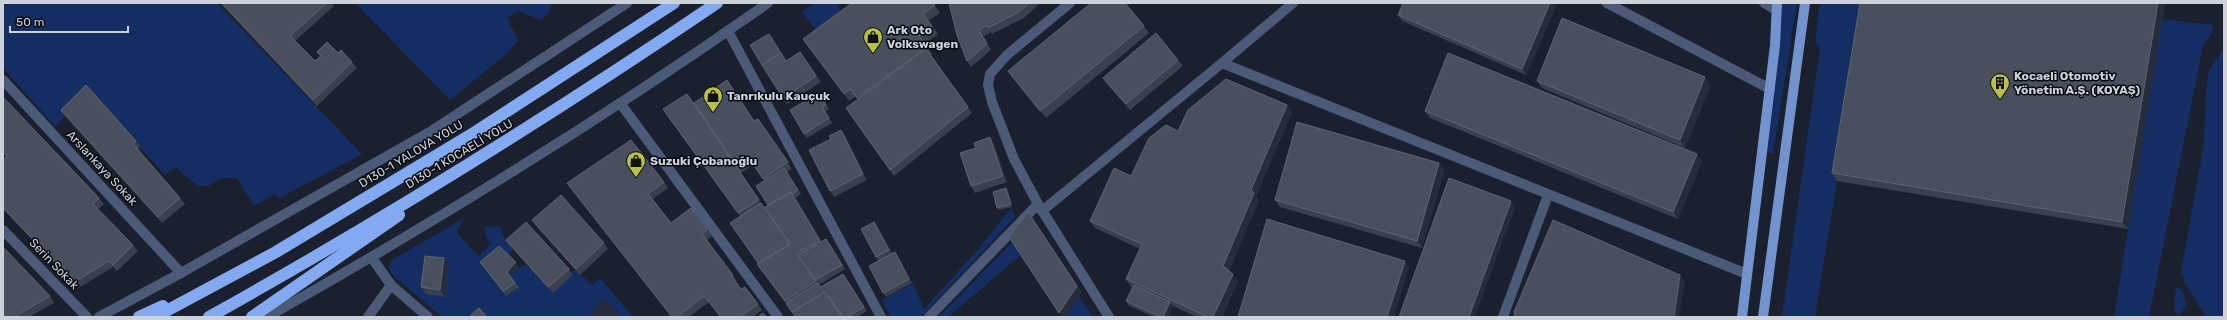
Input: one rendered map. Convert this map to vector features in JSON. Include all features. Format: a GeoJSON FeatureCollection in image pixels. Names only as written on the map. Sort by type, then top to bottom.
{"type":"FeatureCollection","features":[{"type":"Feature","properties":{"kind":"highway","name":"D130-1 YALOVA YOLU"},"geometry":{"type":"LineString","coordinates":[[155,317],[276,252],[469,136],[674,3]]}},
{"type":"Feature","properties":{"kind":"highway","name":"D130-1 KOCAELİ YOLU"},"geometry":{"type":"LineString","coordinates":[[209,317],[292,270],[487,154],[595,85],[717,3]]}},
{"type":"Feature","properties":{"kind":"highway"},"geometry":{"type":"LineString","coordinates":[[252,317],[487,154]]}},
{"type":"Feature","properties":{"kind":"highway"},"geometry":{"type":"LineString","coordinates":[[139,317],[276,252]]}},
{"type":"Feature","properties":{"kind":"main road"},"geometry":{"type":"LineString","coordinates":[[1763,317],[1805,3]]}},
{"type":"Feature","properties":{"kind":"main road"},"geometry":{"type":"LineString","coordinates":[[1742,317],[1775,45],[1776,6]]}},
{"type":"Feature","properties":{"kind":"street"},"geometry":{"type":"LineString","coordinates":[[99,317],[181,273],[433,130],[627,3]]}},
{"type":"Feature","properties":{"kind":"street"},"geometry":{"type":"LineString","coordinates":[[268,317],[372,258],[620,103],[768,3]]}},
{"type":"Feature","properties":{"kind":"street"},"geometry":{"type":"LineString","coordinates":[[1070,3],[1007,54],[990,74],[988,85],[992,102],[1014,159],[1040,208],[1109,317]]}},
{"type":"Feature","properties":{"kind":"street"},"geometry":{"type":"LineString","coordinates":[[930,317],[1040,208],[1293,3]]}},
{"type":"Feature","properties":{"kind":"street"},"geometry":{"type":"LineString","coordinates":[[1607,3],[1770,89]]}},
{"type":"Feature","properties":{"kind":"street"},"geometry":{"type":"LineString","coordinates":[[1764,3],[1776,6]]}},
{"type":"Feature","properties":{"kind":"street"},"geometry":{"type":"LineString","coordinates":[[728,31],[881,317]]}},
{"type":"Feature","properties":{"kind":"street"},"geometry":{"type":"LineString","coordinates":[[1222,62],[1548,195],[1747,274]]}},
{"type":"Feature","properties":{"kind":"street","name":"Arslankaya Sokak"},"geometry":{"type":"LineString","coordinates":[[3,80],[181,273]]}},
{"type":"Feature","properties":{"kind":"street"},"geometry":{"type":"LineString","coordinates":[[620,103],[778,317]]}},
{"type":"Feature","properties":{"kind":"street"},"geometry":{"type":"LineString","coordinates":[[1503,317],[1548,195]]}},
{"type":"Feature","properties":{"kind":"street","name":"Serin Sokak"},"geometry":{"type":"LineString","coordinates":[[3,230],[87,317]]}},
{"type":"Feature","properties":{"kind":"street"},"geometry":{"type":"LineString","coordinates":[[372,258],[391,285],[428,317]]}},
{"type":"Feature","properties":{"kind":"street"},"geometry":{"type":"LineString","coordinates":[[368,317],[391,285]]}},
{"type":"Feature","properties":{"kind":"shaded area"},"geometry":{"type":"Polygon","coordinates":[[[3,3],[217,3],[362,154],[278,199],[275,194],[254,206],[237,178],[222,178],[208,186],[198,186],[175,167],[165,175],[90,92],[55,126],[3,68],[3,3]]]}},
{"type":"Feature","properties":{"kind":"shaded area"},"geometry":{"type":"Polygon","coordinates":[[[355,3],[551,3],[550,11],[541,20],[518,11],[507,18],[518,40],[509,52],[450,100],[355,3]]]}},
{"type":"Feature","properties":{"kind":"shaded area"},"geometry":{"type":"Polygon","coordinates":[[[814,3],[836,3],[847,18],[821,37],[802,12],[814,3]]]}},
{"type":"Feature","properties":{"kind":"shaded area"},"geometry":{"type":"Polygon","coordinates":[[[1781,3],[1797,3],[1773,154],[1767,152],[1781,3]]]}},
{"type":"Feature","properties":{"kind":"shaded area"},"geometry":{"type":"Polygon","coordinates":[[[1820,3],[1866,3],[1815,317],[1782,317],[1820,48],[1815,42],[1820,3]]]}},
{"type":"Feature","properties":{"kind":"shaded area"},"geometry":{"type":"Polygon","coordinates":[[[2162,19],[2213,25],[2212,33],[2203,46],[2149,317],[2114,317],[2162,19]]]}},
{"type":"Feature","properties":{"kind":"shaded area"},"geometry":{"type":"Polygon","coordinates":[[[2224,48],[2224,317],[2206,317],[2186,285],[2181,272],[2204,143],[2206,91],[2209,70],[2224,48]]]}},
{"type":"Feature","properties":{"kind":"shaded area"},"geometry":{"type":"Polygon","coordinates":[[[1012,207],[1015,217],[921,317],[891,317],[882,300],[913,283],[924,309],[979,248],[1012,207]]]}},
{"type":"Feature","properties":{"kind":"shaded area"},"geometry":{"type":"Polygon","coordinates":[[[466,217],[457,230],[458,234],[479,256],[491,243],[486,237],[484,227],[501,226],[504,238],[513,250],[507,256],[510,276],[519,267],[527,265],[553,293],[575,269],[592,285],[600,278],[633,317],[622,317],[604,298],[588,317],[442,317],[396,278],[390,272],[389,268],[392,260],[466,217]]]}},
{"type":"Feature","properties":{"kind":"shaded area"},"geometry":{"type":"Polygon","coordinates":[[[1023,231],[1021,255],[948,317],[939,317],[1023,231]]]}},
{"type":"Feature","properties":{"kind":"shaded area"},"geometry":{"type":"Polygon","coordinates":[[[2176,287],[2182,290],[2187,305],[2179,316],[2174,309],[2176,287]]]}},
{"type":"Feature","properties":{"kind":"shaded area"},"geometry":{"type":"Polygon","coordinates":[[[1079,296],[1093,317],[1065,317],[1079,296]]]}},
{"type":"Feature","properties":{"kind":"shaded area"},"geometry":{"type":"Polygon","coordinates":[[[604,298],[622,317],[588,317],[604,298]]]}},
{"type":"Feature","properties":{"kind":"building"},"geometry":{"type":"Polygon","coordinates":[[[222,3],[327,3],[290,36],[315,61],[321,56],[317,52],[327,42],[338,53],[341,50],[352,62],[313,100],[222,3]]]}},
{"type":"Feature","properties":{"kind":"building","name":"Ark Oto Volkswagen"},"geometry":{"type":"Polygon","coordinates":[[[852,3],[933,3],[935,5],[923,14],[932,26],[919,36],[927,47],[857,98],[850,89],[844,94],[803,39],[852,3]]]}},
{"type":"Feature","properties":{"kind":"building"},"geometry":{"type":"Polygon","coordinates":[[[949,3],[1029,3],[1019,12],[988,28],[987,25],[979,30],[987,44],[967,61],[957,35],[949,3]]]}},
{"type":"Feature","properties":{"kind":"building"},"geometry":{"type":"Polygon","coordinates":[[[1091,3],[1125,3],[1144,26],[1040,111],[1008,71],[1091,3]]]}},
{"type":"Feature","properties":{"kind":"building"},"geometry":{"type":"Polygon","coordinates":[[[1403,3],[1550,3],[1522,69],[1398,15],[1403,3]]]}},
{"type":"Feature","properties":{"kind":"building","name":"Kocaeli Otomotiv Yönetim A.Ş. (KOYAŞ)"},"geometry":{"type":"Polygon","coordinates":[[[1860,3],[2158,3],[2122,222],[1832,173],[1860,3]]]}},
{"type":"Feature","properties":{"kind":"building"},"geometry":{"type":"Polygon","coordinates":[[[1562,18],[1705,77],[1680,140],[1537,81],[1562,18]]]}},
{"type":"Feature","properties":{"kind":"building"},"geometry":{"type":"Polygon","coordinates":[[[1156,33],[1178,60],[1126,104],[1103,78],[1156,33]]]}},
{"type":"Feature","properties":{"kind":"building"},"geometry":{"type":"Polygon","coordinates":[[[769,34],[781,53],[762,65],[750,45],[769,34]]]}},
{"type":"Feature","properties":{"kind":"building"},"geometry":{"type":"Polygon","coordinates":[[[926,49],[968,107],[890,170],[846,108],[926,49]]]}},
{"type":"Feature","properties":{"kind":"building"},"geometry":{"type":"Polygon","coordinates":[[[800,52],[816,76],[783,98],[762,65],[781,53],[786,61],[800,52]]]}},
{"type":"Feature","properties":{"kind":"building"},"geometry":{"type":"Polygon","coordinates":[[[1448,53],[1697,154],[1673,212],[1425,111],[1448,53]]]}},
{"type":"Feature","properties":{"kind":"building"},"geometry":{"type":"Polygon","coordinates":[[[1226,79],[1287,105],[1251,190],[1254,193],[1223,266],[1233,274],[1213,317],[1208,317],[1126,279],[1142,244],[1090,221],[1114,168],[1131,176],[1149,138],[1166,125],[1178,131],[1188,110],[1226,79]]]}},
{"type":"Feature","properties":{"kind":"building"},"geometry":{"type":"Polygon","coordinates":[[[727,80],[754,121],[758,119],[788,162],[763,179],[749,158],[737,167],[694,103],[727,80]]]}},
{"type":"Feature","properties":{"kind":"building"},"geometry":{"type":"Polygon","coordinates":[[[86,85],[136,141],[133,144],[180,198],[158,217],[61,110],[86,85]]]}},
{"type":"Feature","properties":{"kind":"building"},"geometry":{"type":"Polygon","coordinates":[[[819,93],[826,105],[822,107],[829,118],[804,134],[790,110],[819,93]]]}},
{"type":"Feature","properties":{"kind":"building"},"geometry":{"type":"Polygon","coordinates":[[[687,94],[759,200],[738,213],[663,109],[687,94]]]}},
{"type":"Feature","properties":{"kind":"building"},"geometry":{"type":"Polygon","coordinates":[[[3,97],[99,198],[93,204],[133,245],[113,265],[109,261],[74,282],[3,208],[3,160],[7,156],[3,152],[3,97]]]}},
{"type":"Feature","properties":{"kind":"building"},"geometry":{"type":"Polygon","coordinates":[[[1297,122],[1439,163],[1417,241],[1275,200],[1297,122]]]}},
{"type":"Feature","properties":{"kind":"building"},"geometry":{"type":"Polygon","coordinates":[[[841,130],[863,174],[830,191],[809,150],[831,139],[829,136],[841,130]]]}},
{"type":"Feature","properties":{"kind":"building"},"geometry":{"type":"Polygon","coordinates":[[[990,137],[1003,176],[971,186],[960,153],[976,148],[974,143],[990,137]]]}},
{"type":"Feature","properties":{"kind":"building"},"geometry":{"type":"Polygon","coordinates":[[[631,140],[664,182],[648,194],[671,223],[691,208],[707,230],[702,234],[733,275],[731,276],[741,289],[745,287],[758,304],[740,317],[721,317],[704,296],[677,317],[672,317],[567,183],[631,140]]]}},
{"type":"Feature","properties":{"kind":"building"},"geometry":{"type":"Polygon","coordinates":[[[784,168],[798,190],[792,194],[791,192],[768,205],[756,186],[784,168]]]}},
{"type":"Feature","properties":{"kind":"building"},"geometry":{"type":"Polygon","coordinates":[[[1449,178],[1511,201],[1469,317],[1399,317],[1449,178]]]}},
{"type":"Feature","properties":{"kind":"building"},"geometry":{"type":"Polygon","coordinates":[[[1006,188],[1011,204],[997,208],[993,192],[1006,188]]]}},
{"type":"Feature","properties":{"kind":"building"},"geometry":{"type":"Polygon","coordinates":[[[791,192],[820,241],[797,253],[816,281],[785,301],[757,264],[790,244],[764,208],[791,192]]]}},
{"type":"Feature","properties":{"kind":"building"},"geometry":{"type":"Polygon","coordinates":[[[561,195],[604,243],[576,269],[532,220],[561,195]]]}},
{"type":"Feature","properties":{"kind":"building"},"geometry":{"type":"Polygon","coordinates":[[[761,203],[790,244],[758,263],[730,223],[761,203]]]}},
{"type":"Feature","properties":{"kind":"building"},"geometry":{"type":"Polygon","coordinates":[[[1028,212],[1077,286],[1059,313],[1009,237],[1028,212]]]}},
{"type":"Feature","properties":{"kind":"building"},"geometry":{"type":"Polygon","coordinates":[[[1267,219],[1405,261],[1387,317],[1238,317],[1267,219]]]}},
{"type":"Feature","properties":{"kind":"building"},"geometry":{"type":"Polygon","coordinates":[[[1553,220],[1680,275],[1674,317],[1515,317],[1514,312],[1553,220]]]}},
{"type":"Feature","properties":{"kind":"building"},"geometry":{"type":"Polygon","coordinates":[[[526,222],[569,269],[548,287],[506,240],[526,222]]]}},
{"type":"Feature","properties":{"kind":"building"},"geometry":{"type":"Polygon","coordinates":[[[874,222],[889,250],[876,257],[861,229],[874,222]]]}},
{"type":"Feature","properties":{"kind":"building"},"geometry":{"type":"Polygon","coordinates":[[[826,239],[842,265],[815,280],[798,255],[826,239]]]}},
{"type":"Feature","properties":{"kind":"building"},"geometry":{"type":"Polygon","coordinates":[[[499,246],[516,262],[507,272],[515,283],[503,291],[480,262],[499,246]]]}},
{"type":"Feature","properties":{"kind":"building"},"geometry":{"type":"Polygon","coordinates":[[[3,247],[50,296],[14,317],[3,317],[3,247]]]}},
{"type":"Feature","properties":{"kind":"building"},"geometry":{"type":"Polygon","coordinates":[[[895,252],[909,279],[883,293],[869,266],[895,252]]]}},
{"type":"Feature","properties":{"kind":"building"},"geometry":{"type":"Polygon","coordinates":[[[425,256],[444,258],[440,290],[421,287],[425,256]]]}},
{"type":"Feature","properties":{"kind":"building"},"geometry":{"type":"Polygon","coordinates":[[[843,274],[864,307],[847,317],[843,317],[825,292],[792,312],[786,303],[817,283],[821,287],[843,274]]]}},
{"type":"Feature","properties":{"kind":"building"},"geometry":{"type":"Polygon","coordinates":[[[1134,285],[1170,302],[1163,317],[1126,301],[1134,285]]]}},
{"type":"Feature","properties":{"kind":"building"},"geometry":{"type":"Polygon","coordinates":[[[825,292],[842,317],[796,317],[792,312],[825,292]]]}},
{"type":"Feature","properties":{"kind":"building"},"geometry":{"type":"Polygon","coordinates":[[[479,308],[487,317],[469,317],[479,308]]]}},
{"type":"Feature","properties":{"kind":"building"},"geometry":{"type":"Polygon","coordinates":[[[763,313],[766,317],[758,317],[763,313]]]}},
{"type":"Feature","properties":{"kind":"place","name":"Ark Oto Volkswagen"},"geometry":{"type":"Point","coordinates":[873,54]}},
{"type":"Feature","properties":{"kind":"place","name":"Kocaeli Otomotiv Yönetim A.Ş. (KOYAŞ)"},"geometry":{"type":"Point","coordinates":[2000,100]}},
{"type":"Feature","properties":{"kind":"place","name":"Tanrıkulu Kauçuk"},"geometry":{"type":"Point","coordinates":[713,113]}},
{"type":"Feature","properties":{"kind":"place","name":"Suzuki Çobanoğlu"},"geometry":{"type":"Point","coordinates":[636,178]}}]}
